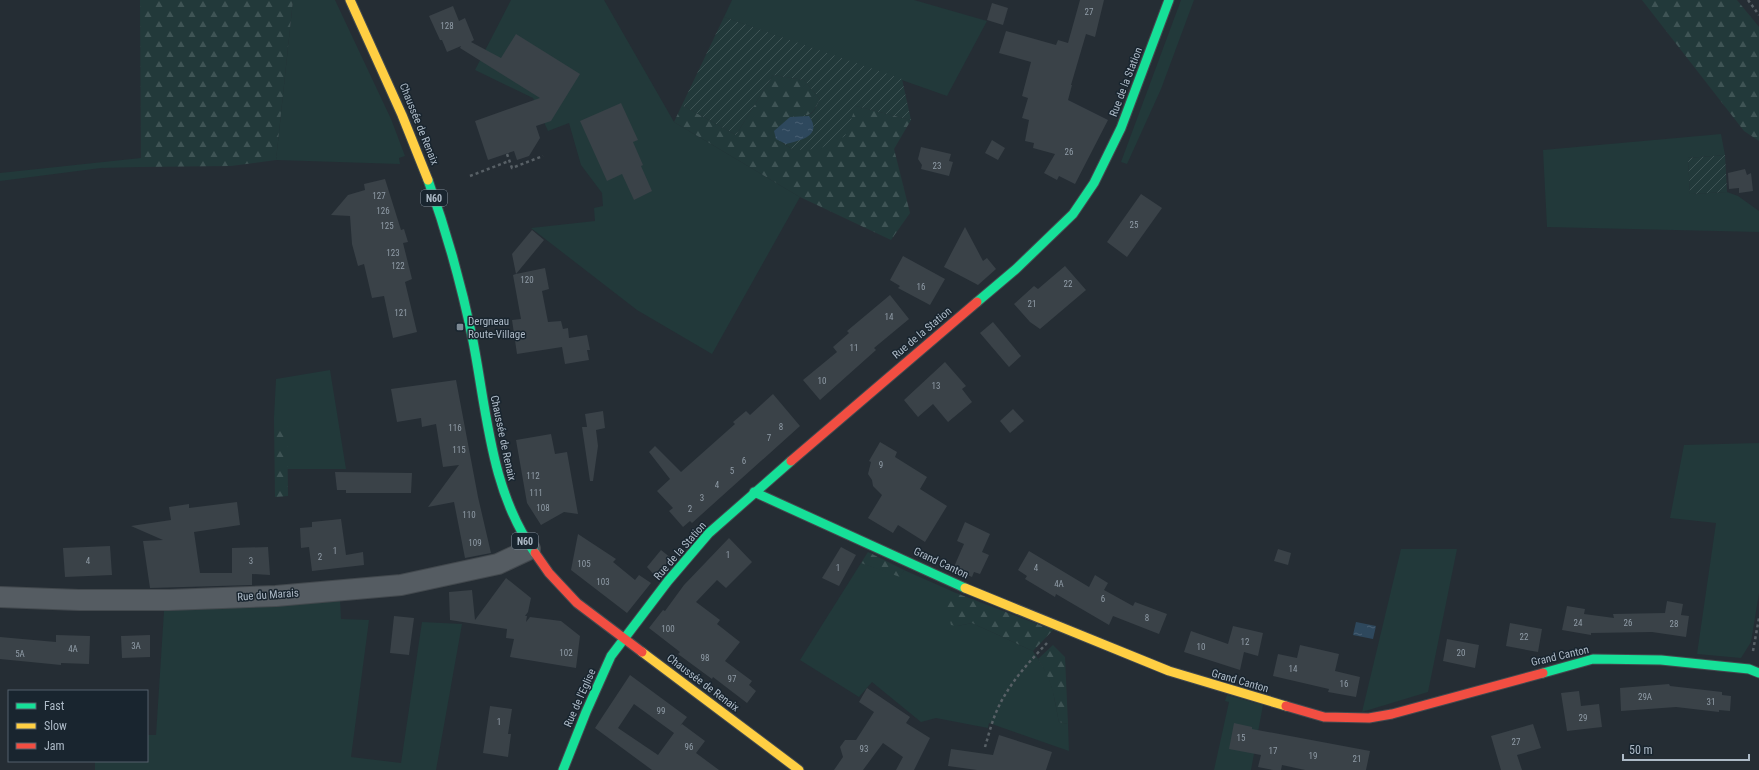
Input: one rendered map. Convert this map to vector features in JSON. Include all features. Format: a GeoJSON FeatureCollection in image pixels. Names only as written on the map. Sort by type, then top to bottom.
{"type":"FeatureCollection","features":[{"type":"Feature","properties":{"kind":"street","name":"Chaussée de Renaix"},"geometry":{"type":"LineString","coordinates":[[350,0],[405,117],[439,212],[464,300],[494,463],[510,512],[530,549],[549,575],[564,591],[598,621],[799,770]]}},
{"type":"Feature","properties":{"kind":"street","name":"Rue de la Station"},"geometry":{"type":"LineString","coordinates":[[624,640],[668,581],[709,534],[754,492],[1016,269],[1073,214],[1094,183],[1121,128],[1169,0]]}},
{"type":"Feature","properties":{"kind":"street","name":"Grand Canton"},"geometry":{"type":"LineString","coordinates":[[754,492],[985,597],[1061,629],[1135,658],[1212,685],[1324,717],[1369,718],[1392,714],[1593,659],[1661,660],[1749,669],[1759,673]]}},
{"type":"Feature","properties":{"kind":"street","name":"Rue du Marais"},"geometry":{"type":"LineString","coordinates":[[0,597],[79,600],[183,599],[276,596],[401,585],[498,564],[530,549]]}},
{"type":"Feature","properties":{"kind":"street","name":"Rue de l'Eglise"},"geometry":{"type":"LineString","coordinates":[[563,770],[586,712],[612,656],[624,640]]}},
{"type":"Feature","properties":{"kind":"path"},"geometry":{"type":"LineString","coordinates":[[1748,0],[1759,15]]}},
{"type":"Feature","properties":{"kind":"path"},"geometry":{"type":"LineString","coordinates":[[507,154],[512,168],[543,156]]}},
{"type":"Feature","properties":{"kind":"path"},"geometry":{"type":"LineString","coordinates":[[470,176],[509,161]]}},
{"type":"Feature","properties":{"kind":"path"},"geometry":{"type":"LineString","coordinates":[[1749,669],[1759,618]]}},
{"type":"Feature","properties":{"kind":"path"},"geometry":{"type":"LineString","coordinates":[[985,747],[994,715],[1013,682],[1061,629]]}},
{"type":"Feature","properties":{"kind":"green space"},"geometry":{"type":"Polygon","coordinates":[[[140,0],[293,0],[276,160],[231,166],[141,167],[140,0]]]}},
{"type":"Feature","properties":{"kind":"green space"},"geometry":{"type":"Polygon","coordinates":[[[293,0],[335,0],[391,119],[405,156],[399,158],[400,164],[276,160],[293,0]]]}},
{"type":"Feature","properties":{"kind":"green space"},"geometry":{"type":"Polygon","coordinates":[[[511,0],[604,0],[674,122],[800,197],[712,354],[637,310],[531,228],[595,221],[594,208],[603,206],[602,193],[581,165],[569,123],[548,131],[533,98],[475,70],[511,0]]]}},
{"type":"Feature","properties":{"kind":"green space"},"geometry":{"type":"Polygon","coordinates":[[[732,0],[914,0],[987,21],[947,96],[724,17],[732,0]]]}},
{"type":"Feature","properties":{"kind":"green space"},"geometry":{"type":"Polygon","coordinates":[[[1181,0],[1194,0],[1161,89],[1127,164],[1121,162],[1181,0]]]}},
{"type":"Feature","properties":{"kind":"green space"},"geometry":{"type":"Polygon","coordinates":[[[1642,0],[1737,0],[1759,27],[1759,141],[1744,131],[1642,0]]]}},
{"type":"Feature","properties":{"kind":"green space"},"geometry":{"type":"Polygon","coordinates":[[[724,17],[902,79],[911,120],[856,106],[845,136],[819,149],[794,150],[776,139],[774,131],[791,117],[809,115],[814,111],[820,99],[804,80],[773,75],[736,135],[682,105],[724,17]]]}},
{"type":"Feature","properties":{"kind":"green space"},"geometry":{"type":"Polygon","coordinates":[[[773,75],[804,80],[820,99],[815,109],[806,116],[790,117],[782,143],[794,150],[856,106],[911,120],[894,149],[910,213],[891,240],[800,197],[674,122],[682,105],[736,135],[773,75]]]}},
{"type":"Feature","properties":{"kind":"green space"},"geometry":{"type":"Polygon","coordinates":[[[1721,134],[1725,155],[1688,158],[1690,194],[1727,192],[1738,196],[1759,211],[1759,232],[1547,227],[1543,150],[1721,134]]]}},
{"type":"Feature","properties":{"kind":"green space"},"geometry":{"type":"Polygon","coordinates":[[[1725,155],[1727,192],[1690,194],[1688,158],[1725,155]]]}},
{"type":"Feature","properties":{"kind":"green space"},"geometry":{"type":"Polygon","coordinates":[[[141,158],[141,167],[101,168],[0,181],[0,173],[141,158]]]}},
{"type":"Feature","properties":{"kind":"green space"},"geometry":{"type":"Polygon","coordinates":[[[330,370],[346,469],[287,469],[287,417],[274,417],[276,379],[330,370]]]}},
{"type":"Feature","properties":{"kind":"green space"},"geometry":{"type":"Polygon","coordinates":[[[274,417],[287,417],[288,496],[275,497],[274,417]]]}},
{"type":"Feature","properties":{"kind":"green space"},"geometry":{"type":"Polygon","coordinates":[[[1759,443],[1759,593],[1751,642],[1741,658],[1697,654],[1716,523],[1670,518],[1684,445],[1759,443]]]}},
{"type":"Feature","properties":{"kind":"green space"},"geometry":{"type":"Polygon","coordinates":[[[1401,549],[1457,549],[1428,692],[1362,712],[1401,549]]]}},
{"type":"Feature","properties":{"kind":"green space"},"geometry":{"type":"Polygon","coordinates":[[[868,552],[904,570],[900,577],[861,563],[868,552]]]}},
{"type":"Feature","properties":{"kind":"green space"},"geometry":{"type":"Polygon","coordinates":[[[861,563],[900,576],[904,570],[956,593],[957,626],[972,623],[1033,651],[1048,675],[1053,691],[1059,722],[1068,724],[1069,751],[989,723],[988,728],[936,718],[921,722],[872,682],[859,697],[800,660],[861,563]]]}},
{"type":"Feature","properties":{"kind":"green space"},"geometry":{"type":"Polygon","coordinates":[[[956,593],[1053,630],[1033,651],[972,623],[957,626],[951,625],[944,600],[956,593]]]}},
{"type":"Feature","properties":{"kind":"green space"},"geometry":{"type":"Polygon","coordinates":[[[340,599],[341,619],[369,620],[351,757],[401,763],[422,622],[462,624],[436,770],[95,770],[95,762],[148,762],[148,735],[156,735],[164,611],[340,599]]]}},
{"type":"Feature","properties":{"kind":"green space"},"geometry":{"type":"Polygon","coordinates":[[[1053,645],[1065,657],[1068,724],[1059,722],[1050,682],[1038,659],[1053,645]]]}},
{"type":"Feature","properties":{"kind":"green space"},"geometry":{"type":"Polygon","coordinates":[[[1227,695],[1263,705],[1251,770],[1214,770],[1229,702],[1225,701],[1227,695]]]}},
{"type":"Feature","properties":{"kind":"water"},"geometry":{"type":"Polygon","coordinates":[[[809,116],[813,123],[812,133],[804,139],[786,144],[776,139],[774,131],[790,117],[809,116]]]}},
{"type":"Feature","properties":{"kind":"water"},"geometry":{"type":"Polygon","coordinates":[[[1356,622],[1376,626],[1373,639],[1353,635],[1356,622]]]}},
{"type":"Feature","properties":{"kind":"building"},"geometry":{"type":"Polygon","coordinates":[[[1080,0],[1104,0],[1095,37],[1086,34],[1068,100],[1108,120],[1075,184],[1059,176],[1057,180],[1044,173],[1055,154],[1033,148],[1034,143],[1025,141],[1029,120],[1022,118],[1028,98],[1022,96],[1031,62],[999,53],[1006,31],[1056,45],[1058,40],[1068,43],[1080,0]]]}},
{"type":"Feature","properties":{"kind":"building"},"geometry":{"type":"Polygon","coordinates":[[[992,3],[1008,8],[1003,25],[987,20],[992,3]]]}},
{"type":"Feature","properties":{"kind":"building"},"geometry":{"type":"Polygon","coordinates":[[[453,6],[459,21],[465,18],[474,40],[471,42],[501,58],[516,34],[580,74],[551,121],[536,126],[540,138],[529,156],[517,160],[514,151],[488,160],[475,121],[540,98],[460,48],[461,46],[447,52],[429,16],[453,6]]]}},
{"type":"Feature","properties":{"kind":"building"},"geometry":{"type":"Polygon","coordinates":[[[621,103],[638,140],[633,142],[643,165],[641,166],[652,191],[634,200],[622,174],[607,181],[580,121],[621,103]]]}},
{"type":"Feature","properties":{"kind":"building"},"geometry":{"type":"Polygon","coordinates":[[[992,140],[1005,148],[998,160],[985,153],[992,140]]]}},
{"type":"Feature","properties":{"kind":"building"},"geometry":{"type":"Polygon","coordinates":[[[921,147],[951,154],[949,161],[953,162],[949,176],[921,169],[922,165],[918,159],[921,147]]]}},
{"type":"Feature","properties":{"kind":"building"},"geometry":{"type":"Polygon","coordinates":[[[1745,169],[1747,175],[1751,173],[1753,191],[1739,193],[1739,188],[1729,189],[1728,173],[1745,169]]]}},
{"type":"Feature","properties":{"kind":"building"},"geometry":{"type":"Polygon","coordinates":[[[385,179],[401,230],[404,229],[408,242],[403,243],[412,279],[405,282],[417,332],[393,338],[384,296],[372,298],[364,264],[358,266],[352,244],[350,216],[331,215],[348,195],[365,190],[364,184],[385,179]]]}},
{"type":"Feature","properties":{"kind":"building"},"geometry":{"type":"Polygon","coordinates":[[[1141,194],[1162,208],[1127,257],[1107,242],[1141,194]]]}},
{"type":"Feature","properties":{"kind":"building"},"geometry":{"type":"Polygon","coordinates":[[[965,227],[983,261],[987,258],[996,269],[978,285],[944,267],[965,227]]]}},
{"type":"Feature","properties":{"kind":"building"},"geometry":{"type":"Polygon","coordinates":[[[532,230],[544,240],[516,274],[512,254],[532,230]]]}},
{"type":"Feature","properties":{"kind":"building"},"geometry":{"type":"Polygon","coordinates":[[[903,256],[945,279],[930,305],[898,288],[900,286],[890,280],[903,256]]]}},
{"type":"Feature","properties":{"kind":"building"},"geometry":{"type":"Polygon","coordinates":[[[1065,266],[1086,290],[1040,329],[1030,322],[1014,304],[1034,286],[1038,289],[1065,266]]]}},
{"type":"Feature","properties":{"kind":"building"},"geometry":{"type":"Polygon","coordinates":[[[545,268],[549,289],[542,291],[548,322],[561,321],[563,329],[568,328],[569,338],[587,335],[590,350],[587,350],[589,360],[565,364],[562,347],[517,354],[512,320],[521,319],[513,275],[545,268]]]}},
{"type":"Feature","properties":{"kind":"building"},"geometry":{"type":"Polygon","coordinates":[[[890,295],[909,319],[874,348],[876,350],[820,400],[803,380],[837,352],[833,347],[849,333],[847,331],[890,295]]]}},
{"type":"Feature","properties":{"kind":"building"},"geometry":{"type":"Polygon","coordinates":[[[993,322],[1021,356],[1009,367],[980,333],[993,322]]]}},
{"type":"Feature","properties":{"kind":"building"},"geometry":{"type":"Polygon","coordinates":[[[945,362],[966,386],[962,389],[972,402],[948,422],[933,404],[918,417],[904,400],[945,362]]]}},
{"type":"Feature","properties":{"kind":"building"},"geometry":{"type":"Polygon","coordinates":[[[456,380],[478,497],[491,553],[465,558],[454,502],[428,507],[459,465],[443,467],[436,424],[422,427],[421,418],[397,422],[391,389],[456,380]]]}},
{"type":"Feature","properties":{"kind":"building"},"geometry":{"type":"Polygon","coordinates":[[[773,394],[800,426],[692,523],[690,521],[683,527],[669,511],[673,508],[657,491],[670,479],[649,452],[655,446],[681,472],[735,424],[733,422],[746,411],[750,415],[773,394]]]}},
{"type":"Feature","properties":{"kind":"building"},"geometry":{"type":"Polygon","coordinates":[[[1013,409],[1024,421],[1010,433],[1000,421],[1013,409]]]}},
{"type":"Feature","properties":{"kind":"building"},"geometry":{"type":"Polygon","coordinates":[[[603,411],[605,428],[596,430],[598,446],[593,481],[590,481],[582,427],[587,427],[585,414],[603,411]]]}},
{"type":"Feature","properties":{"kind":"building"},"geometry":{"type":"Polygon","coordinates":[[[551,434],[555,454],[567,452],[578,514],[564,512],[541,525],[527,503],[516,440],[551,434]]]}},
{"type":"Feature","properties":{"kind":"building"},"geometry":{"type":"Polygon","coordinates":[[[880,442],[897,452],[895,457],[927,477],[920,489],[947,506],[925,542],[898,525],[893,533],[868,518],[882,495],[873,486],[872,480],[868,474],[871,462],[869,461],[880,442]]]}},
{"type":"Feature","properties":{"kind":"building"},"geometry":{"type":"Polygon","coordinates":[[[335,472],[412,473],[411,493],[346,493],[346,490],[337,490],[335,472]]]}},
{"type":"Feature","properties":{"kind":"building"},"geometry":{"type":"Polygon","coordinates":[[[237,502],[240,525],[194,532],[200,573],[232,573],[232,548],[268,547],[270,575],[252,574],[252,585],[150,588],[143,541],[163,540],[131,526],[171,520],[169,507],[189,504],[189,508],[237,502]]]}},
{"type":"Feature","properties":{"kind":"building"},"geometry":{"type":"Polygon","coordinates":[[[341,519],[346,555],[363,552],[364,565],[312,571],[309,547],[301,548],[300,528],[312,527],[312,522],[341,519]]]}},
{"type":"Feature","properties":{"kind":"building"},"geometry":{"type":"Polygon","coordinates":[[[965,522],[990,534],[982,552],[989,555],[980,574],[974,572],[972,577],[953,569],[964,544],[957,541],[965,522]]]}},
{"type":"Feature","properties":{"kind":"building"},"geometry":{"type":"Polygon","coordinates":[[[578,534],[616,559],[613,562],[635,580],[639,575],[651,583],[627,613],[571,570],[578,534]]]}},
{"type":"Feature","properties":{"kind":"building"},"geometry":{"type":"Polygon","coordinates":[[[729,538],[752,562],[726,588],[717,580],[696,602],[720,620],[717,624],[740,642],[725,661],[752,681],[749,685],[756,691],[747,703],[713,677],[712,679],[678,654],[680,652],[649,628],[663,610],[665,611],[684,585],[729,538]]]}},
{"type":"Feature","properties":{"kind":"building"},"geometry":{"type":"Polygon","coordinates":[[[110,546],[112,575],[65,577],[63,548],[110,546]]]}},
{"type":"Feature","properties":{"kind":"building"},"geometry":{"type":"Polygon","coordinates":[[[841,547],[856,555],[839,586],[822,578],[841,547]]]}},
{"type":"Feature","properties":{"kind":"building"},"geometry":{"type":"Polygon","coordinates":[[[1278,549],[1291,553],[1288,565],[1274,561],[1278,549]]]}},
{"type":"Feature","properties":{"kind":"building"},"geometry":{"type":"Polygon","coordinates":[[[661,550],[671,558],[656,577],[647,567],[661,550]]]}},
{"type":"Feature","properties":{"kind":"building"},"geometry":{"type":"Polygon","coordinates":[[[1029,551],[1089,587],[1095,575],[1108,583],[1104,590],[1133,606],[1135,602],[1167,614],[1159,634],[1113,616],[1109,625],[1056,594],[1055,597],[1025,579],[1027,576],[1018,570],[1029,551]]]}},
{"type":"Feature","properties":{"kind":"building"},"geometry":{"type":"Polygon","coordinates":[[[506,578],[531,598],[528,612],[525,616],[527,616],[526,622],[530,617],[561,621],[580,636],[576,668],[510,657],[514,639],[506,638],[507,629],[450,620],[449,592],[472,590],[475,620],[506,578]]]}},
{"type":"Feature","properties":{"kind":"building"},"geometry":{"type":"Polygon","coordinates":[[[1667,601],[1683,604],[1681,615],[1689,616],[1686,637],[1652,632],[1591,633],[1591,635],[1562,630],[1567,606],[1585,609],[1584,614],[1614,618],[1613,614],[1665,613],[1667,601]]]}},
{"type":"Feature","properties":{"kind":"building"},"geometry":{"type":"Polygon","coordinates":[[[394,616],[414,618],[409,655],[390,653],[394,616]]]}},
{"type":"Feature","properties":{"kind":"building"},"geometry":{"type":"Polygon","coordinates":[[[1510,623],[1542,629],[1538,652],[1506,646],[1510,623]]]}},
{"type":"Feature","properties":{"kind":"building"},"geometry":{"type":"Polygon","coordinates":[[[1233,626],[1263,633],[1258,656],[1244,652],[1240,670],[1184,652],[1191,631],[1228,644],[1233,626]]]}},
{"type":"Feature","properties":{"kind":"building"},"geometry":{"type":"Polygon","coordinates":[[[56,635],[90,636],[89,664],[61,663],[61,665],[0,659],[0,637],[56,642],[56,635]]]}},
{"type":"Feature","properties":{"kind":"building"},"geometry":{"type":"Polygon","coordinates":[[[150,635],[150,657],[122,658],[121,636],[150,635]]]}},
{"type":"Feature","properties":{"kind":"building"},"geometry":{"type":"Polygon","coordinates":[[[1447,639],[1479,645],[1475,668],[1443,661],[1447,639]]]}},
{"type":"Feature","properties":{"kind":"building"},"geometry":{"type":"Polygon","coordinates":[[[1300,645],[1339,654],[1335,671],[1360,677],[1356,697],[1328,692],[1329,689],[1273,676],[1278,654],[1297,658],[1300,645]]]}},
{"type":"Feature","properties":{"kind":"building"},"geometry":{"type":"Polygon","coordinates":[[[630,675],[687,717],[680,726],[682,724],[705,741],[696,753],[719,770],[652,770],[595,728],[630,675]],[[634,704],[618,728],[658,755],[674,733],[634,704]]]}},
{"type":"Feature","properties":{"kind":"building"},"geometry":{"type":"Polygon","coordinates":[[[1669,684],[1670,686],[1722,692],[1722,695],[1731,696],[1730,711],[1719,710],[1719,712],[1676,707],[1621,711],[1620,688],[1669,684]]]}},
{"type":"Feature","properties":{"kind":"building"},"geometry":{"type":"Polygon","coordinates":[[[867,688],[910,717],[906,723],[930,738],[914,770],[896,770],[903,757],[883,743],[863,770],[834,770],[843,757],[840,747],[845,740],[856,740],[874,712],[859,702],[867,688]]]}},
{"type":"Feature","properties":{"kind":"building"},"geometry":{"type":"Polygon","coordinates":[[[1579,691],[1581,706],[1599,704],[1602,727],[1567,731],[1561,693],[1579,691]]]}},
{"type":"Feature","properties":{"kind":"building"},"geometry":{"type":"Polygon","coordinates":[[[490,706],[512,709],[508,734],[511,734],[508,757],[483,753],[490,706]]]}},
{"type":"Feature","properties":{"kind":"building"},"geometry":{"type":"Polygon","coordinates":[[[1234,723],[1252,727],[1252,729],[1370,751],[1366,770],[1305,770],[1282,765],[1281,770],[1258,767],[1261,755],[1229,749],[1234,723]]]}},
{"type":"Feature","properties":{"kind":"building"},"geometry":{"type":"Polygon","coordinates":[[[1533,724],[1541,748],[1517,755],[1522,770],[1501,770],[1491,736],[1533,724]]]}},
{"type":"Feature","properties":{"kind":"building"},"geometry":{"type":"Polygon","coordinates":[[[999,735],[1052,752],[1046,770],[977,770],[948,766],[951,749],[993,755],[999,735]]]}},
{"type":"Feature","properties":{"kind":"traffic: fast"},"geometry":{"type":"LineString","coordinates":[[977,302],[1016,269],[1073,214],[1094,183],[1121,128],[1169,0]]}},
{"type":"Feature","properties":{"kind":"traffic: fast"},"geometry":{"type":"LineString","coordinates":[[428,180],[454,260],[464,301],[473,341],[487,424],[500,478],[520,529],[535,553]]}},
{"type":"Feature","properties":{"kind":"traffic: fast"},"geometry":{"type":"LineString","coordinates":[[563,770],[586,712],[611,656],[668,581],[709,533],[791,461]]}},
{"type":"Feature","properties":{"kind":"traffic: fast"},"geometry":{"type":"LineString","coordinates":[[754,492],[965,588]]}},
{"type":"Feature","properties":{"kind":"traffic: fast"},"geometry":{"type":"LineString","coordinates":[[1543,673],[1593,659],[1661,660],[1749,669],[1759,673]]}},
{"type":"Feature","properties":{"kind":"traffic: slow"},"geometry":{"type":"LineString","coordinates":[[350,0],[402,115],[428,180]]}},
{"type":"Feature","properties":{"kind":"traffic: slow"},"geometry":{"type":"LineString","coordinates":[[965,588],[1169,671],[1286,706]]}},
{"type":"Feature","properties":{"kind":"traffic: slow"},"geometry":{"type":"LineString","coordinates":[[642,652],[799,770]]}},
{"type":"Feature","properties":{"kind":"traffic: jam"},"geometry":{"type":"LineString","coordinates":[[791,461],[977,302]]}},
{"type":"Feature","properties":{"kind":"traffic: jam"},"geometry":{"type":"LineString","coordinates":[[535,553],[549,573],[577,603],[642,652]]}},
{"type":"Feature","properties":{"kind":"traffic: jam"},"geometry":{"type":"LineString","coordinates":[[1286,706],[1324,717],[1369,718],[1392,714],[1543,673]]}},
{"type":"Feature","properties":{"kind":"place","name":"Dergneau Route-Village"},"geometry":{"type":"Point","coordinates":[460,327]}}]}
